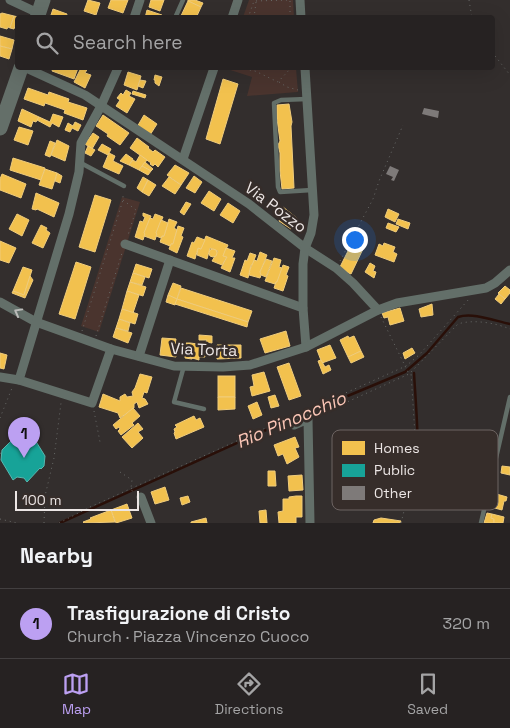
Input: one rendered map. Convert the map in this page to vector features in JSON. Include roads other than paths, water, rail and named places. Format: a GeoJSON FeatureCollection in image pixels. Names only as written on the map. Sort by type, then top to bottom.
{"type":"FeatureCollection","features":[{"type":"Feature","properties":{"kind":"main road"},"geometry":{"type":"LineString","coordinates":[[0,128],[20,70]]}},
{"type":"Feature","properties":{"kind":"street"},"geometry":{"type":"LineString","coordinates":[[10,0],[39,10]]}},
{"type":"Feature","properties":{"kind":"street"},"geometry":{"type":"LineString","coordinates":[[135,15],[140,0]]}},
{"type":"Feature","properties":{"kind":"street"},"geometry":{"type":"LineString","coordinates":[[233,15],[238,0]]}},
{"type":"Feature","properties":{"kind":"street"},"geometry":{"type":"LineString","coordinates":[[300,0],[301,15]]}},
{"type":"Feature","properties":{"kind":"street","name":"Via Pozzo"},"geometry":{"type":"LineString","coordinates":[[30,70],[85,95],[249,204],[305,248],[336,268],[378,310]]}},
{"type":"Feature","properties":{"kind":"street"},"geometry":{"type":"LineString","coordinates":[[17,379],[69,214],[80,162],[81,143],[101,106],[117,70]]}},
{"type":"Feature","properties":{"kind":"street"},"geometry":{"type":"LineString","coordinates":[[183,159],[213,70]]}},
{"type":"Feature","properties":{"kind":"street"},"geometry":{"type":"LineString","coordinates":[[305,70],[314,215],[311,233],[305,248],[303,308],[306,347]]}},
{"type":"Feature","properties":{"kind":"street"},"geometry":{"type":"LineString","coordinates":[[125,244],[303,308]]}},
{"type":"Feature","properties":{"kind":"street"},"geometry":{"type":"LineString","coordinates":[[139,356],[170,260]]}},
{"type":"Feature","properties":{"kind":"street"},"geometry":{"type":"LineString","coordinates":[[378,310],[397,303],[486,288],[510,270]]}},
{"type":"Feature","properties":{"kind":"street","name":"Via Torta"},"geometry":{"type":"LineString","coordinates":[[0,302],[36,322],[111,350],[174,366],[223,367],[250,364],[306,347],[378,310]]}},
{"type":"Feature","properties":{"kind":"street"},"geometry":{"type":"LineString","coordinates":[[0,376],[17,379],[92,403],[111,350]]}},
{"type":"Feature","properties":{"kind":"street"},"geometry":{"type":"LineString","coordinates":[[292,421],[308,419],[310,523]]}},
{"type":"Feature","properties":{"kind":"street"},"geometry":{"type":"LineString","coordinates":[[141,497],[151,523]]}},
{"type":"Feature","properties":{"kind":"lane"},"geometry":{"type":"LineString","coordinates":[[176,15],[183,0]]}},
{"type":"Feature","properties":{"kind":"lane"},"geometry":{"type":"LineString","coordinates":[[306,94],[274,103],[277,178],[280,192],[312,190]]}},
{"type":"Feature","properties":{"kind":"lane"},"geometry":{"type":"LineString","coordinates":[[80,162],[124,186]]}},
{"type":"Feature","properties":{"kind":"lane"},"geometry":{"type":"LineString","coordinates":[[184,366],[174,402],[204,409]]}},
{"type":"Feature","properties":{"kind":"lane"},"geometry":{"type":"LineString","coordinates":[[498,449],[510,397]]}},
{"type":"Feature","properties":{"kind":"lane"},"geometry":{"type":"LineString","coordinates":[[481,523],[484,510]]}},
{"type":"Feature","properties":{"kind":"waterway","name":"Rio Pinocchio"},"geometry":{"type":"LineString","coordinates":[[60,523],[259,433],[405,372],[427,353],[458,317],[477,316],[510,324]]}},
{"type":"Feature","properties":{"kind":"waterway"},"geometry":{"type":"LineString","coordinates":[[414,373],[417,430]]}},
{"type":"Feature","properties":{"kind":"place","name":"Trasfigurazione di Cristo"},"geometry":{"type":"Point","coordinates":[24,458]}}]}
